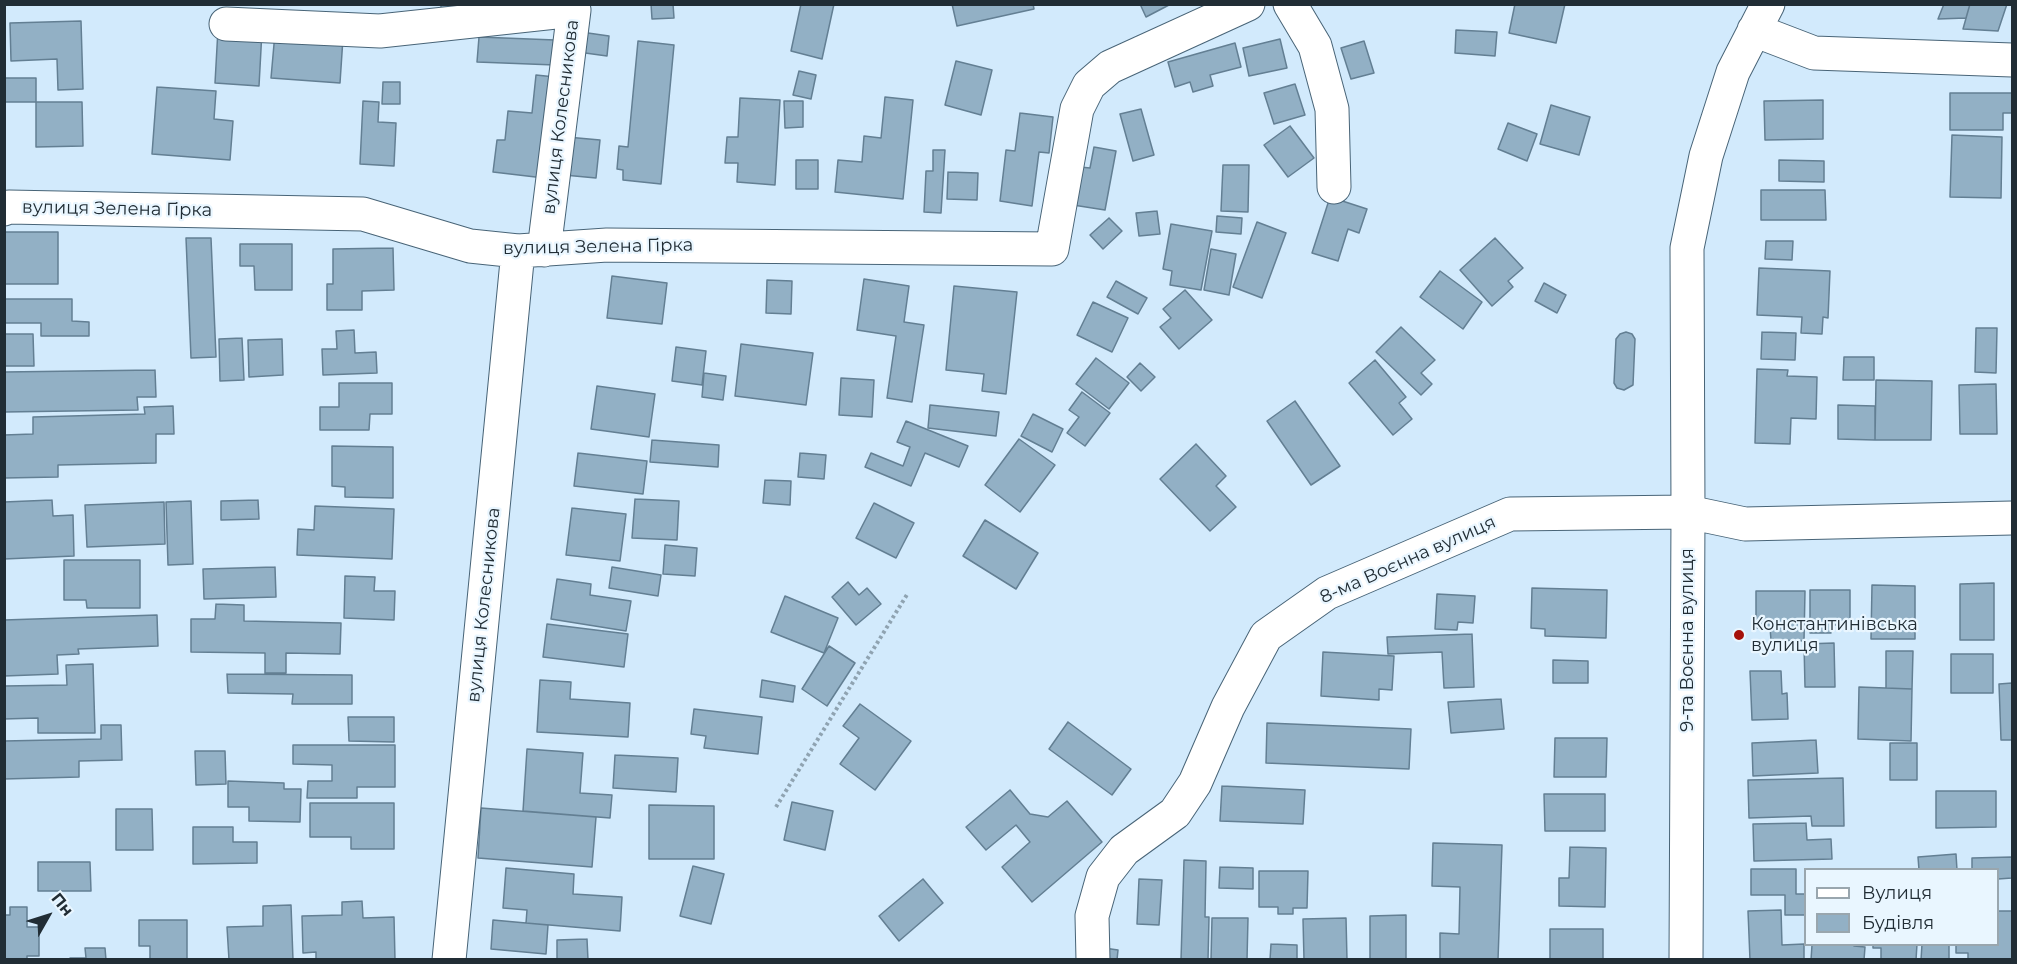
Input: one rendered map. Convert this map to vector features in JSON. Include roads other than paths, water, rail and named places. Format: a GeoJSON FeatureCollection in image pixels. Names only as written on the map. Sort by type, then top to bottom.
{"type":"FeatureCollection","features":[{"type":"Feature","properties":{"kind":"street","name":"вулиця Зелена Гірка"},"geometry":{"type":"LineString","coordinates":[[4,209],[9,207],[363,214],[470,246],[531,250],[607,245],[1052,249],[1077,109],[1089,85],[1110,67],[1248,4]]}},
{"type":"Feature","properties":{"kind":"street"},"geometry":{"type":"LineString","coordinates":[[1290,4],[1314,46],[1332,109],[1334,187]]}},
{"type":"Feature","properties":{"kind":"street","name":"вулиця Колесникова"},"geometry":{"type":"LineString","coordinates":[[226,24],[380,31],[574,10],[531,250],[449,960]]}},
{"type":"Feature","properties":{"kind":"street"},"geometry":{"type":"LineString","coordinates":[[1761,17],[1814,53],[2013,60]]}},
{"type":"Feature","properties":{"kind":"street","name":"9-та Воєнна вулиця"},"geometry":{"type":"LineString","coordinates":[[1686,960],[1687,248],[1706,156],[1733,72],[1761,17]]}},
{"type":"Feature","properties":{"kind":"street"},"geometry":{"type":"LineString","coordinates":[[1688,512],[1745,524],[2013,518]]}},
{"type":"Feature","properties":{"kind":"street","name":"8-ма Воєнна вулиця"},"geometry":{"type":"LineString","coordinates":[[1093,960],[1092,916],[1103,877],[1124,850],[1174,813],[1190,790],[1228,707],[1266,636],[1327,593],[1510,514],[1688,512]]}},
{"type":"Feature","properties":{"kind":"place","name":"Константинівська вулиця"},"geometry":{"type":"Point","coordinates":[1739,635]}}]}
